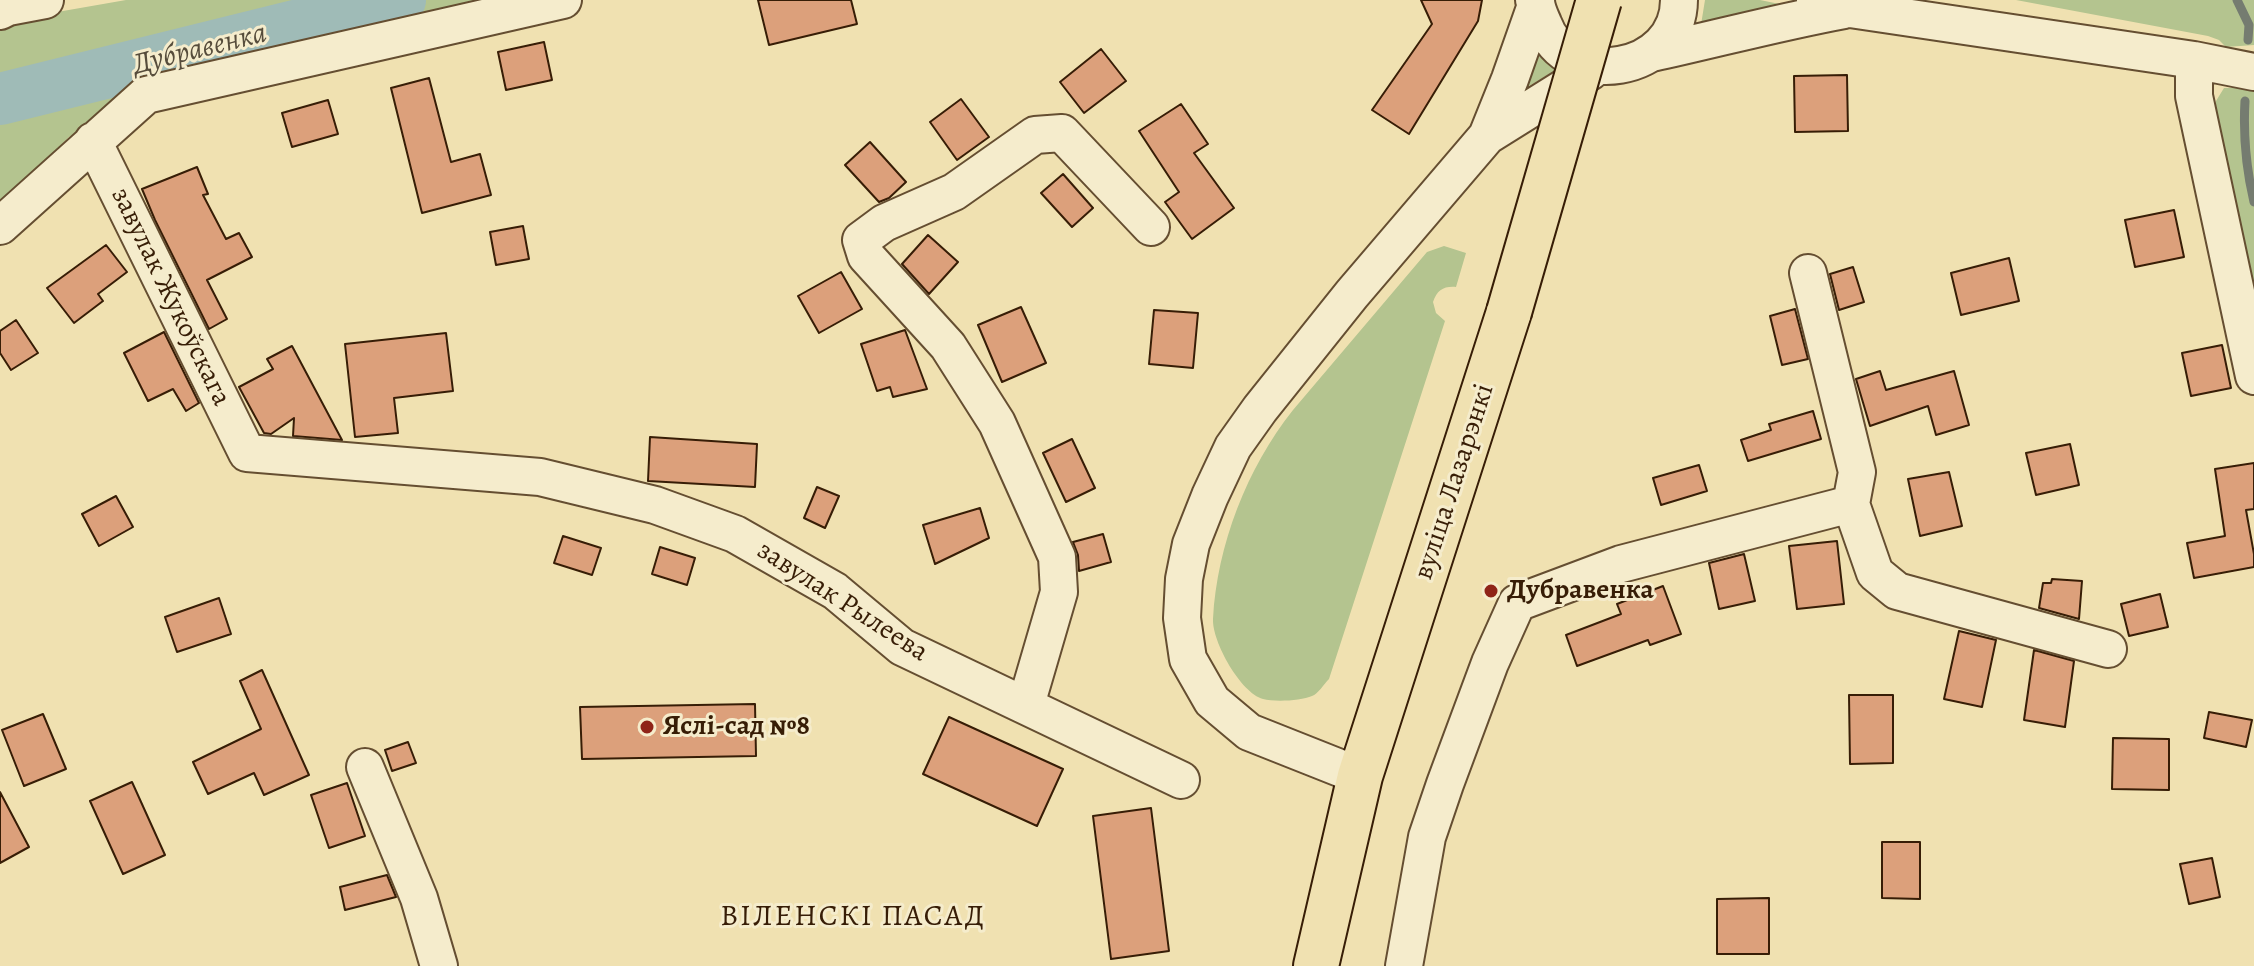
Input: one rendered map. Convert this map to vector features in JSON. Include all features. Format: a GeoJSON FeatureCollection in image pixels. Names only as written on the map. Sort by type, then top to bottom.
{"type":"FeatureCollection","features":[{"type":"Feature","properties":{"kind":"main road","name":"вуліца Лазарэнкі"},"geometry":{"type":"LineString","coordinates":[[1316,966],[1360,776],[1509,312],[1599,0]]}},
{"type":"Feature","properties":{"kind":"street"},"geometry":{"type":"LineString","coordinates":[[0,11],[45,0]]}},
{"type":"Feature","properties":{"kind":"street"},"geometry":{"type":"LineString","coordinates":[[0,226],[146,95],[563,0]]}},
{"type":"Feature","properties":{"kind":"street"},"geometry":{"type":"LineString","coordinates":[[1815,0],[1850,9],[2194,60],[2254,72]]}},
{"type":"Feature","properties":{"kind":"street"},"geometry":{"type":"LineString","coordinates":[[1535,2],[1546,32],[1557,47],[1581,62],[1598,67],[1621,66],[1652,53],[1786,20],[1850,9]]}},
{"type":"Feature","properties":{"kind":"street"},"geometry":{"type":"LineString","coordinates":[[1487,136],[1510,79],[1535,2]]}},
{"type":"Feature","properties":{"kind":"street"},"geometry":{"type":"LineString","coordinates":[[1652,53],[1670,32],[1681,3]]}},
{"type":"Feature","properties":{"kind":"street"},"geometry":{"type":"LineString","coordinates":[[2194,60],[2194,96],[2254,376]]}},
{"type":"Feature","properties":{"kind":"street"},"geometry":{"type":"LineString","coordinates":[[1360,776],[1249,732],[1212,701],[1188,659],[1182,618],[1184,579],[1191,544],[1233,447],[1352,294],[1487,136],[1598,67]]}},
{"type":"Feature","properties":{"kind":"street"},"geometry":{"type":"LineString","coordinates":[[1026,705],[1059,592],[1057,557],[997,423],[948,346],[866,256],[861,240],[884,223],[954,192],[1035,135],[1062,133],[1151,227]]}},
{"type":"Feature","properties":{"kind":"street","name":"завулак Жукоўскага"},"geometry":{"type":"LineString","coordinates":[[93,141],[247,453]]}},
{"type":"Feature","properties":{"kind":"street"},"geometry":{"type":"LineString","coordinates":[[1808,273],[1857,472],[1851,504],[1875,573],[1897,591],[2108,649]]}},
{"type":"Feature","properties":{"kind":"street","name":"завулак Рылеева"},"geometry":{"type":"LineString","coordinates":[[247,453],[540,477],[655,505],[735,534],[835,591],[902,647],[1181,780]]}},
{"type":"Feature","properties":{"kind":"street"},"geometry":{"type":"LineString","coordinates":[[1404,966],[1427,837],[1490,663],[1517,603],[1621,564],[1851,504]]}},
{"type":"Feature","properties":{"kind":"street"},"geometry":{"type":"LineString","coordinates":[[365,767],[419,898],[439,966]]}},
{"type":"Feature","properties":{"kind":"green space"},"geometry":{"type":"Polygon","coordinates":[[[126,0],[500,0],[144,88],[69,137],[0,205],[0,22],[126,0]]]}},
{"type":"Feature","properties":{"kind":"green space"},"geometry":{"type":"Polygon","coordinates":[[[1705,0],[1760,0],[1804,9],[1699,37],[1705,0]]]}},
{"type":"Feature","properties":{"kind":"green space"},"geometry":{"type":"Polygon","coordinates":[[[2016,0],[2254,0],[2254,45],[2226,47],[2208,36],[2016,0]]]}},
{"type":"Feature","properties":{"kind":"green space"},"geometry":{"type":"Polygon","coordinates":[[[1546,43],[1577,66],[1551,73],[1512,96],[1546,43]]]}},
{"type":"Feature","properties":{"kind":"green space"},"geometry":{"type":"Polygon","coordinates":[[[2254,87],[2254,297],[2216,119],[2216,101],[2224,88],[2254,87]]]}},
{"type":"Feature","properties":{"kind":"green space"},"geometry":{"type":"Polygon","coordinates":[[[1444,246],[1466,253],[1456,287],[1442,290],[1433,302],[1436,313],[1445,321],[1329,679],[1307,698],[1263,699],[1254,695],[1237,677],[1214,629],[1221,563],[1237,508],[1262,457],[1293,410],[1427,252],[1444,246]]]}},
{"type":"Feature","properties":{"kind":"building"},"geometry":{"type":"Polygon","coordinates":[[[758,0],[851,0],[857,24],[769,45],[758,0]]]}},
{"type":"Feature","properties":{"kind":"building"},"geometry":{"type":"Polygon","coordinates":[[[1421,0],[1482,0],[1478,21],[1409,134],[1372,110],[1432,24],[1421,0]]]}},
{"type":"Feature","properties":{"kind":"building"},"geometry":{"type":"Polygon","coordinates":[[[544,42],[552,80],[506,90],[498,52],[544,42]]]}},
{"type":"Feature","properties":{"kind":"building"},"geometry":{"type":"Polygon","coordinates":[[[1101,49],[1126,81],[1084,113],[1060,82],[1101,49]]]}},
{"type":"Feature","properties":{"kind":"building"},"geometry":{"type":"Polygon","coordinates":[[[1847,75],[1848,131],[1795,132],[1794,76],[1847,75]]]}},
{"type":"Feature","properties":{"kind":"building"},"geometry":{"type":"Polygon","coordinates":[[[429,78],[451,162],[480,154],[491,195],[422,213],[391,88],[429,78]]]}},
{"type":"Feature","properties":{"kind":"building"},"geometry":{"type":"Polygon","coordinates":[[[961,99],[989,137],[957,160],[930,122],[961,99]]]}},
{"type":"Feature","properties":{"kind":"building"},"geometry":{"type":"Polygon","coordinates":[[[328,100],[338,134],[292,147],[282,113],[328,100]]]}},
{"type":"Feature","properties":{"kind":"building"},"geometry":{"type":"Polygon","coordinates":[[[1181,104],[1208,144],[1194,153],[1234,208],[1192,239],[1165,202],[1179,192],[1139,131],[1181,104]]]}},
{"type":"Feature","properties":{"kind":"building"},"geometry":{"type":"Polygon","coordinates":[[[870,142],[906,182],[889,198],[879,202],[845,165],[870,142]]]}},
{"type":"Feature","properties":{"kind":"building"},"geometry":{"type":"Polygon","coordinates":[[[197,167],[208,194],[203,195],[226,239],[239,233],[252,257],[207,280],[227,319],[209,329],[142,189],[197,167]]]}},
{"type":"Feature","properties":{"kind":"building"},"geometry":{"type":"Polygon","coordinates":[[[1063,174],[1093,208],[1072,227],[1041,193],[1063,174]]]}},
{"type":"Feature","properties":{"kind":"building"},"geometry":{"type":"Polygon","coordinates":[[[2174,210],[2184,257],[2135,267],[2125,220],[2174,210]]]}},
{"type":"Feature","properties":{"kind":"building"},"geometry":{"type":"Polygon","coordinates":[[[523,226],[529,259],[496,265],[490,232],[523,226]]]}},
{"type":"Feature","properties":{"kind":"building"},"geometry":{"type":"Polygon","coordinates":[[[928,235],[958,262],[929,294],[902,264],[928,235]]]}},
{"type":"Feature","properties":{"kind":"building"},"geometry":{"type":"Polygon","coordinates":[[[106,245],[127,272],[98,294],[103,301],[74,323],[47,288],[106,245]]]}},
{"type":"Feature","properties":{"kind":"building"},"geometry":{"type":"Polygon","coordinates":[[[2009,258],[2019,301],[1961,315],[1951,273],[2009,258]]]}},
{"type":"Feature","properties":{"kind":"building"},"geometry":{"type":"Polygon","coordinates":[[[1853,267],[1864,302],[1839,310],[1830,274],[1853,267]]]}},
{"type":"Feature","properties":{"kind":"building"},"geometry":{"type":"Polygon","coordinates":[[[841,272],[862,309],[819,333],[798,296],[841,272]]]}},
{"type":"Feature","properties":{"kind":"building"},"geometry":{"type":"Polygon","coordinates":[[[1021,307],[1046,363],[1002,382],[978,325],[1021,307]]]}},
{"type":"Feature","properties":{"kind":"building"},"geometry":{"type":"Polygon","coordinates":[[[1795,309],[1808,359],[1782,365],[1770,316],[1795,309]]]}},
{"type":"Feature","properties":{"kind":"building"},"geometry":{"type":"Polygon","coordinates":[[[1154,310],[1198,313],[1193,368],[1149,364],[1154,310]]]}},
{"type":"Feature","properties":{"kind":"building"},"geometry":{"type":"Polygon","coordinates":[[[16,320],[38,353],[11,370],[0,353],[0,331],[16,320]]]}},
{"type":"Feature","properties":{"kind":"building"},"geometry":{"type":"Polygon","coordinates":[[[905,330],[927,389],[893,397],[890,387],[877,391],[861,344],[905,330]]]}},
{"type":"Feature","properties":{"kind":"building"},"geometry":{"type":"Polygon","coordinates":[[[164,332],[199,403],[186,411],[173,389],[148,401],[124,353],[164,332]]]}},
{"type":"Feature","properties":{"kind":"building"},"geometry":{"type":"Polygon","coordinates":[[[446,333],[453,391],[394,398],[398,433],[355,437],[345,344],[446,333]]]}},
{"type":"Feature","properties":{"kind":"building"},"geometry":{"type":"Polygon","coordinates":[[[2222,345],[2231,388],[2191,396],[2182,353],[2222,345]]]}},
{"type":"Feature","properties":{"kind":"building"},"geometry":{"type":"Polygon","coordinates":[[[292,346],[342,440],[293,436],[294,418],[271,434],[264,433],[239,387],[273,369],[267,359],[292,346]]]}},
{"type":"Feature","properties":{"kind":"building"},"geometry":{"type":"Polygon","coordinates":[[[1880,371],[1886,390],[1954,371],[1969,425],[1936,435],[1928,406],[1870,426],[1856,379],[1880,371]]]}},
{"type":"Feature","properties":{"kind":"building"},"geometry":{"type":"Polygon","coordinates":[[[1813,411],[1821,439],[1748,461],[1741,440],[1771,430],[1769,424],[1813,411]]]}},
{"type":"Feature","properties":{"kind":"building"},"geometry":{"type":"Polygon","coordinates":[[[650,437],[757,444],[755,487],[648,481],[650,437]]]}},
{"type":"Feature","properties":{"kind":"building"},"geometry":{"type":"Polygon","coordinates":[[[1072,439],[1095,488],[1066,502],[1043,453],[1072,439]]]}},
{"type":"Feature","properties":{"kind":"building"},"geometry":{"type":"Polygon","coordinates":[[[2070,444],[2079,485],[2036,495],[2026,453],[2070,444]]]}},
{"type":"Feature","properties":{"kind":"building"},"geometry":{"type":"Polygon","coordinates":[[[2254,463],[2254,509],[2246,510],[2254,567],[2194,578],[2187,543],[2225,536],[2215,469],[2254,463]]]}},
{"type":"Feature","properties":{"kind":"building"},"geometry":{"type":"Polygon","coordinates":[[[1699,465],[1707,491],[1661,505],[1653,478],[1699,465]]]}},
{"type":"Feature","properties":{"kind":"building"},"geometry":{"type":"Polygon","coordinates":[[[1949,472],[1962,526],[1920,536],[1908,479],[1949,472]]]}},
{"type":"Feature","properties":{"kind":"building"},"geometry":{"type":"Polygon","coordinates":[[[817,487],[839,496],[825,528],[804,518],[817,487]]]}},
{"type":"Feature","properties":{"kind":"building"},"geometry":{"type":"Polygon","coordinates":[[[116,496],[133,527],[99,546],[82,514],[116,496]]]}},
{"type":"Feature","properties":{"kind":"building"},"geometry":{"type":"Polygon","coordinates":[[[980,508],[989,538],[935,564],[923,525],[980,508]]]}},
{"type":"Feature","properties":{"kind":"building"},"geometry":{"type":"Polygon","coordinates":[[[1103,534],[1111,562],[1079,571],[1073,542],[1103,534]]]}},
{"type":"Feature","properties":{"kind":"building"},"geometry":{"type":"Polygon","coordinates":[[[563,536],[601,548],[592,575],[554,563],[563,536]]]}},
{"type":"Feature","properties":{"kind":"building"},"geometry":{"type":"Polygon","coordinates":[[[1837,541],[1844,604],[1797,609],[1789,546],[1837,541]]]}},
{"type":"Feature","properties":{"kind":"building"},"geometry":{"type":"Polygon","coordinates":[[[660,547],[695,558],[687,585],[652,574],[660,547]]]}},
{"type":"Feature","properties":{"kind":"building"},"geometry":{"type":"Polygon","coordinates":[[[1744,554],[1755,601],[1719,609],[1709,563],[1744,554]]]}},
{"type":"Feature","properties":{"kind":"building"},"geometry":{"type":"Polygon","coordinates":[[[2052,579],[2082,581],[2079,619],[2039,608],[2043,583],[2051,583],[2052,579]]]}},
{"type":"Feature","properties":{"kind":"building"},"geometry":{"type":"Polygon","coordinates":[[[1663,586],[1681,634],[1650,645],[1648,640],[1577,666],[1566,635],[1621,614],[1617,604],[1663,586]]]}},
{"type":"Feature","properties":{"kind":"building"},"geometry":{"type":"Polygon","coordinates":[[[2160,594],[2168,627],[2129,636],[2121,604],[2160,594]]]}},
{"type":"Feature","properties":{"kind":"building"},"geometry":{"type":"Polygon","coordinates":[[[219,598],[231,634],[177,652],[165,617],[219,598]]]}},
{"type":"Feature","properties":{"kind":"building"},"geometry":{"type":"Polygon","coordinates":[[[1959,631],[1996,640],[1982,707],[1944,699],[1959,631]]]}},
{"type":"Feature","properties":{"kind":"building"},"geometry":{"type":"Polygon","coordinates":[[[2034,650],[2074,661],[2065,727],[2024,720],[2034,650]]]}},
{"type":"Feature","properties":{"kind":"building"},"geometry":{"type":"Polygon","coordinates":[[[262,670],[309,775],[264,795],[254,773],[208,794],[193,762],[261,729],[240,681],[262,670]]]}},
{"type":"Feature","properties":{"kind":"building"},"geometry":{"type":"Polygon","coordinates":[[[1849,695],[1893,695],[1893,763],[1850,764],[1849,695]]]}},
{"type":"Feature","properties":{"kind":"building"},"geometry":{"type":"Polygon","coordinates":[[[755,704],[756,756],[582,759],[580,707],[755,704]]]}},
{"type":"Feature","properties":{"kind":"building"},"geometry":{"type":"Polygon","coordinates":[[[2209,712],[2252,720],[2246,747],[2204,738],[2209,712]]]}},
{"type":"Feature","properties":{"kind":"building"},"geometry":{"type":"Polygon","coordinates":[[[43,714],[66,769],[24,786],[2,730],[43,714]]]}},
{"type":"Feature","properties":{"kind":"building"},"geometry":{"type":"Polygon","coordinates":[[[949,717],[1063,769],[1037,826],[923,774],[949,717]]]}},
{"type":"Feature","properties":{"kind":"building"},"geometry":{"type":"Polygon","coordinates":[[[2113,738],[2169,739],[2169,790],[2112,789],[2113,738]]]}},
{"type":"Feature","properties":{"kind":"building"},"geometry":{"type":"Polygon","coordinates":[[[408,742],[416,763],[392,771],[385,750],[408,742]]]}},
{"type":"Feature","properties":{"kind":"building"},"geometry":{"type":"Polygon","coordinates":[[[132,782],[165,855],[123,874],[90,801],[132,782]]]}},
{"type":"Feature","properties":{"kind":"building"},"geometry":{"type":"Polygon","coordinates":[[[347,783],[365,836],[329,848],[311,795],[347,783]]]}},
{"type":"Feature","properties":{"kind":"building"},"geometry":{"type":"Polygon","coordinates":[[[0,792],[29,847],[0,863],[0,792]]]}},
{"type":"Feature","properties":{"kind":"building"},"geometry":{"type":"Polygon","coordinates":[[[1151,808],[1169,951],[1111,959],[1093,816],[1151,808]]]}},
{"type":"Feature","properties":{"kind":"building"},"geometry":{"type":"Polygon","coordinates":[[[1882,842],[1920,842],[1920,899],[1882,898],[1882,842]]]}},
{"type":"Feature","properties":{"kind":"building"},"geometry":{"type":"Polygon","coordinates":[[[2212,858],[2220,897],[2189,904],[2180,864],[2212,858]]]}},
{"type":"Feature","properties":{"kind":"building"},"geometry":{"type":"Polygon","coordinates":[[[387,875],[396,897],[345,910],[340,887],[387,875]]]}},
{"type":"Feature","properties":{"kind":"building"},"geometry":{"type":"Polygon","coordinates":[[[1769,898],[1769,954],[1717,954],[1717,899],[1769,898]]]}},
{"type":"Feature","properties":{"kind":"waterway","name":"Дубравенка"},"geometry":{"type":"LineString","coordinates":[[0,99],[400,0]]}},
{"type":"Feature","properties":{"kind":"waterway"},"geometry":{"type":"LineString","coordinates":[[2237,0],[2249,25],[2248,40]]}},
{"type":"Feature","properties":{"kind":"waterway"},"geometry":{"type":"LineString","coordinates":[[2245,101],[2246,152],[2254,202]]}},
{"type":"Feature","properties":{"kind":"place","name":"Дубравенка"},"geometry":{"type":"Point","coordinates":[1491,591]}},
{"type":"Feature","properties":{"kind":"place","name":"Яслі-сад №8"},"geometry":{"type":"Point","coordinates":[647,727]}},
{"type":"Feature","properties":{"kind":"district","name":"ВІЛЕНСКІ ПАСАД"},"geometry":{"type":"Point","coordinates":[853,918]}}]}
